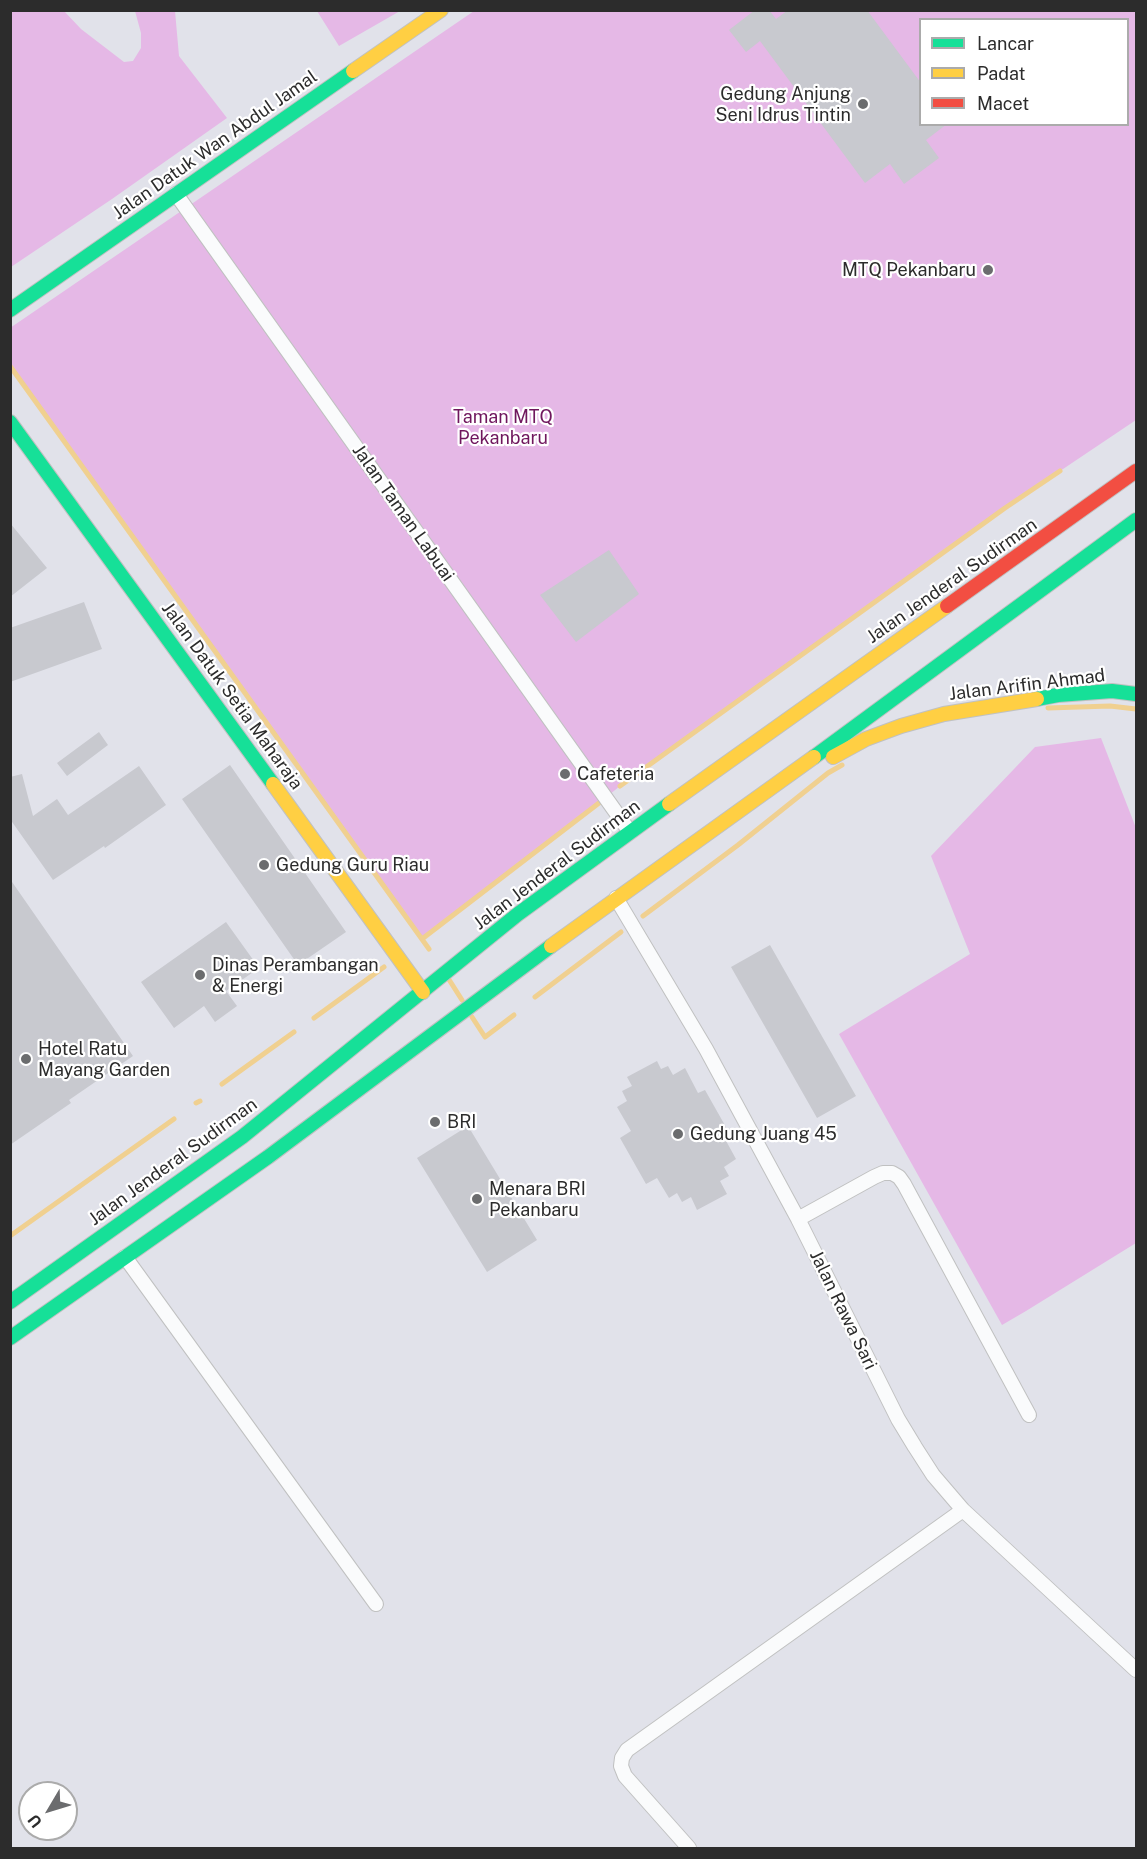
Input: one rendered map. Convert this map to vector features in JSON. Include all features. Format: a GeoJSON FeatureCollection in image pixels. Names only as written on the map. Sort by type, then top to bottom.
{"type":"FeatureCollection","features":[{"type":"Feature","properties":{"kind":"main road","name":"Jalan Datuk Wan Abdul Jamal"},"geometry":{"type":"LineString","coordinates":[[10,310],[441,10]]}},
{"type":"Feature","properties":{"kind":"main road","name":"Jalan Datuk Setia Maharaja"},"geometry":{"type":"LineString","coordinates":[[10,422],[423,992]]}},
{"type":"Feature","properties":{"kind":"main road","name":"Jalan Jenderal Sudirman"},"geometry":{"type":"LineString","coordinates":[[10,1302],[242,1137],[518,915],[630,832],[1110,497],[1137,471]]}},
{"type":"Feature","properties":{"kind":"main road"},"geometry":{"type":"LineString","coordinates":[[10,1338],[268,1157],[616,898],[804,764],[1130,521]]}},
{"type":"Feature","properties":{"kind":"main road","name":"Jalan Arifin Ahmad"},"geometry":{"type":"LineString","coordinates":[[760,794],[867,739],[901,726],[944,714],[1058,695],[1112,691],[1137,694]]}},
{"type":"Feature","properties":{"kind":"street","name":"Jalan Taman Labuai"},"geometry":{"type":"LineString","coordinates":[[176,194],[630,832]]}},
{"type":"Feature","properties":{"kind":"street","name":"Jalan Rawa Sari"},"geometry":{"type":"LineString","coordinates":[[616,898],[706,1048],[798,1219],[898,1419],[933,1475],[963,1510],[1137,1670]]}},
{"type":"Feature","properties":{"kind":"street"},"geometry":{"type":"LineString","coordinates":[[798,1219],[873,1176],[892,1173],[899,1177],[1029,1415]]}},
{"type":"Feature","properties":{"kind":"street"},"geometry":{"type":"LineString","coordinates":[[125,1257],[376,1604]]}},
{"type":"Feature","properties":{"kind":"street"},"geometry":{"type":"LineString","coordinates":[[689,1848],[625,1776],[621,1766],[622,1758],[627,1750],[963,1510]]}},
{"type":"Feature","properties":{"kind":"green space"},"geometry":{"type":"Polygon","coordinates":[[[11,10],[64,11],[81,29],[124,62],[133,61],[141,48],[141,33],[135,11],[175,11],[179,56],[227,118],[11,267],[11,10]]]}},
{"type":"Feature","properties":{"kind":"green space"},"geometry":{"type":"Polygon","coordinates":[[[317,11],[400,11],[339,46],[317,11]]]}},
{"type":"Feature","properties":{"kind":"green space","name":"Taman MTQ Pekanbaru"},"geometry":{"type":"Polygon","coordinates":[[[474,11],[1136,11],[1136,420],[1005,508],[625,782],[422,939],[11,366],[10,328],[474,11]]]}},
{"type":"Feature","properties":{"kind":"green space"},"geometry":{"type":"Polygon","coordinates":[[[1101,738],[1136,828],[1136,1243],[1002,1325],[839,1034],[970,954],[931,856],[1035,747],[1101,738]]]}},
{"type":"Feature","properties":{"kind":"building","name":"Gedung Anjung Seni Idrus Tintin"},"geometry":{"type":"Polygon","coordinates":[[[755,10],[769,10],[776,19],[788,10],[867,10],[919,80],[919,126],[944,126],[926,140],[939,158],[904,184],[890,164],[865,183],[760,41],[746,52],[729,30],[755,10]]]}},
{"type":"Feature","properties":{"kind":"building"},"geometry":{"type":"Polygon","coordinates":[[[10,523],[47,568],[10,597],[10,523]]]}},
{"type":"Feature","properties":{"kind":"building"},"geometry":{"type":"Polygon","coordinates":[[[609,550],[639,594],[576,642],[540,595],[609,550]]]}},
{"type":"Feature","properties":{"kind":"building"},"geometry":{"type":"Polygon","coordinates":[[[84,602],[102,649],[10,682],[10,628],[84,602]]]}},
{"type":"Feature","properties":{"kind":"building"},"geometry":{"type":"Polygon","coordinates":[[[99,732],[108,745],[67,776],[57,763],[99,732]]]}},
{"type":"Feature","properties":{"kind":"building","name":"Gedung Guru Riau"},"geometry":{"type":"Polygon","coordinates":[[[230,765],[346,932],[298,965],[182,799],[230,765]]]}},
{"type":"Feature","properties":{"kind":"building"},"geometry":{"type":"Polygon","coordinates":[[[139,766],[166,805],[105,848],[104,846],[53,880],[10,819],[10,777],[22,774],[33,816],[57,799],[68,815],[139,766]]]}},
{"type":"Feature","properties":{"kind":"building"},"geometry":{"type":"Polygon","coordinates":[[[10,879],[133,1056],[69,1100],[71,1103],[10,1145],[10,879]]]}},
{"type":"Feature","properties":{"kind":"building","name":"Dinas Perambangan & Energi"},"geometry":{"type":"Polygon","coordinates":[[[226,922],[259,968],[226,991],[237,1006],[215,1022],[204,1006],[174,1028],[141,982],[226,922]]]}},
{"type":"Feature","properties":{"kind":"building"},"geometry":{"type":"Polygon","coordinates":[[[770,945],[856,1096],[817,1118],[731,967],[770,945]]]}},
{"type":"Feature","properties":{"kind":"building","name":"Gedung Juang 45"},"geometry":{"type":"Polygon","coordinates":[[[657,1061],[661,1069],[668,1066],[673,1075],[685,1068],[698,1093],[705,1090],[731,1136],[725,1139],[736,1159],[724,1167],[729,1176],[720,1181],[727,1194],[697,1210],[691,1197],[682,1202],[677,1193],[669,1198],[657,1178],[646,1184],[620,1138],[631,1131],[617,1107],[627,1101],[622,1091],[632,1086],[627,1077],[657,1061]]]}},
{"type":"Feature","properties":{"kind":"building","name":"Menara BRI Pekanbaru"},"geometry":{"type":"Polygon","coordinates":[[[468,1126],[537,1240],[487,1272],[417,1158],[468,1126]]]}},
{"type":"Feature","properties":{"kind":"waterway"},"geometry":{"type":"LineString","coordinates":[[10,366],[429,949]]}},
{"type":"Feature","properties":{"kind":"waterway"},"geometry":{"type":"LineString","coordinates":[[620,786],[1005,508],[1060,471]]}},
{"type":"Feature","properties":{"kind":"waterway"},"geometry":{"type":"LineString","coordinates":[[1048,708],[1110,706],[1136,709]]}},
{"type":"Feature","properties":{"kind":"waterway"},"geometry":{"type":"LineString","coordinates":[[643,916],[738,845],[828,773],[842,765]]}},
{"type":"Feature","properties":{"kind":"waterway"},"geometry":{"type":"LineString","coordinates":[[422,939],[599,803]]}},
{"type":"Feature","properties":{"kind":"waterway"},"geometry":{"type":"LineString","coordinates":[[535,997],[621,932]]}},
{"type":"Feature","properties":{"kind":"waterway"},"geometry":{"type":"LineString","coordinates":[[314,1018],[384,967]]}},
{"type":"Feature","properties":{"kind":"waterway"},"geometry":{"type":"LineString","coordinates":[[448,978],[462,1000]]}},
{"type":"Feature","properties":{"kind":"waterway"},"geometry":{"type":"LineString","coordinates":[[472,1017],[485,1037],[514,1015]]}},
{"type":"Feature","properties":{"kind":"waterway"},"geometry":{"type":"LineString","coordinates":[[222,1084],[294,1032]]}},
{"type":"Feature","properties":{"kind":"waterway"},"geometry":{"type":"LineString","coordinates":[[196,1103],[200,1101]]}},
{"type":"Feature","properties":{"kind":"waterway"},"geometry":{"type":"LineString","coordinates":[[10,1236],[174,1119]]}},
{"type":"Feature","properties":{"kind":"traffic: fast"},"geometry":{"type":"LineString","coordinates":[[10,310],[353,71]]}},
{"type":"Feature","properties":{"kind":"traffic: fast"},"geometry":{"type":"LineString","coordinates":[[10,422],[273,784]]}},
{"type":"Feature","properties":{"kind":"traffic: fast"},"geometry":{"type":"LineString","coordinates":[[814,757],[1136,520]]}},
{"type":"Feature","properties":{"kind":"traffic: fast"},"geometry":{"type":"LineString","coordinates":[[1037,699],[1112,691],[1136,694]]}},
{"type":"Feature","properties":{"kind":"traffic: fast"},"geometry":{"type":"LineString","coordinates":[[10,1302],[242,1137],[518,914],[669,804]]}},
{"type":"Feature","properties":{"kind":"traffic: fast"},"geometry":{"type":"LineString","coordinates":[[10,1338],[268,1157],[551,946]]}},
{"type":"Feature","properties":{"kind":"traffic: slow"},"geometry":{"type":"LineString","coordinates":[[353,71],[441,10]]}},
{"type":"Feature","properties":{"kind":"traffic: slow"},"geometry":{"type":"LineString","coordinates":[[669,804],[947,606]]}},
{"type":"Feature","properties":{"kind":"traffic: slow"},"geometry":{"type":"LineString","coordinates":[[833,757],[866,739],[901,726],[944,714],[1037,699]]}},
{"type":"Feature","properties":{"kind":"traffic: slow"},"geometry":{"type":"LineString","coordinates":[[551,946],[814,757]]}},
{"type":"Feature","properties":{"kind":"traffic: slow"},"geometry":{"type":"LineString","coordinates":[[273,784],[423,992]]}},
{"type":"Feature","properties":{"kind":"traffic: jam"},"geometry":{"type":"LineString","coordinates":[[947,606],[1136,471]]}},
{"type":"Feature","properties":{"kind":"place","name":"Gedung Anjung Seni Idrus Tintin"},"geometry":{"type":"Point","coordinates":[863,104]}},
{"type":"Feature","properties":{"kind":"place","name":"MTQ Pekanbaru"},"geometry":{"type":"Point","coordinates":[988,270]}},
{"type":"Feature","properties":{"kind":"place","name":"Cafeteria"},"geometry":{"type":"Point","coordinates":[565,774]}},
{"type":"Feature","properties":{"kind":"place","name":"Gedung Guru Riau"},"geometry":{"type":"Point","coordinates":[264,865]}},
{"type":"Feature","properties":{"kind":"place","name":"Dinas Perambangan & Energi"},"geometry":{"type":"Point","coordinates":[200,975]}},
{"type":"Feature","properties":{"kind":"place","name":"Hotel Ratu Mayang Garden"},"geometry":{"type":"Point","coordinates":[26,1059]}},
{"type":"Feature","properties":{"kind":"place","name":"BRI"},"geometry":{"type":"Point","coordinates":[435,1122]}},
{"type":"Feature","properties":{"kind":"place","name":"Gedung Juang 45"},"geometry":{"type":"Point","coordinates":[678,1134]}},
{"type":"Feature","properties":{"kind":"place","name":"Menara BRI Pekanbaru"},"geometry":{"type":"Point","coordinates":[477,1199]}}]}
